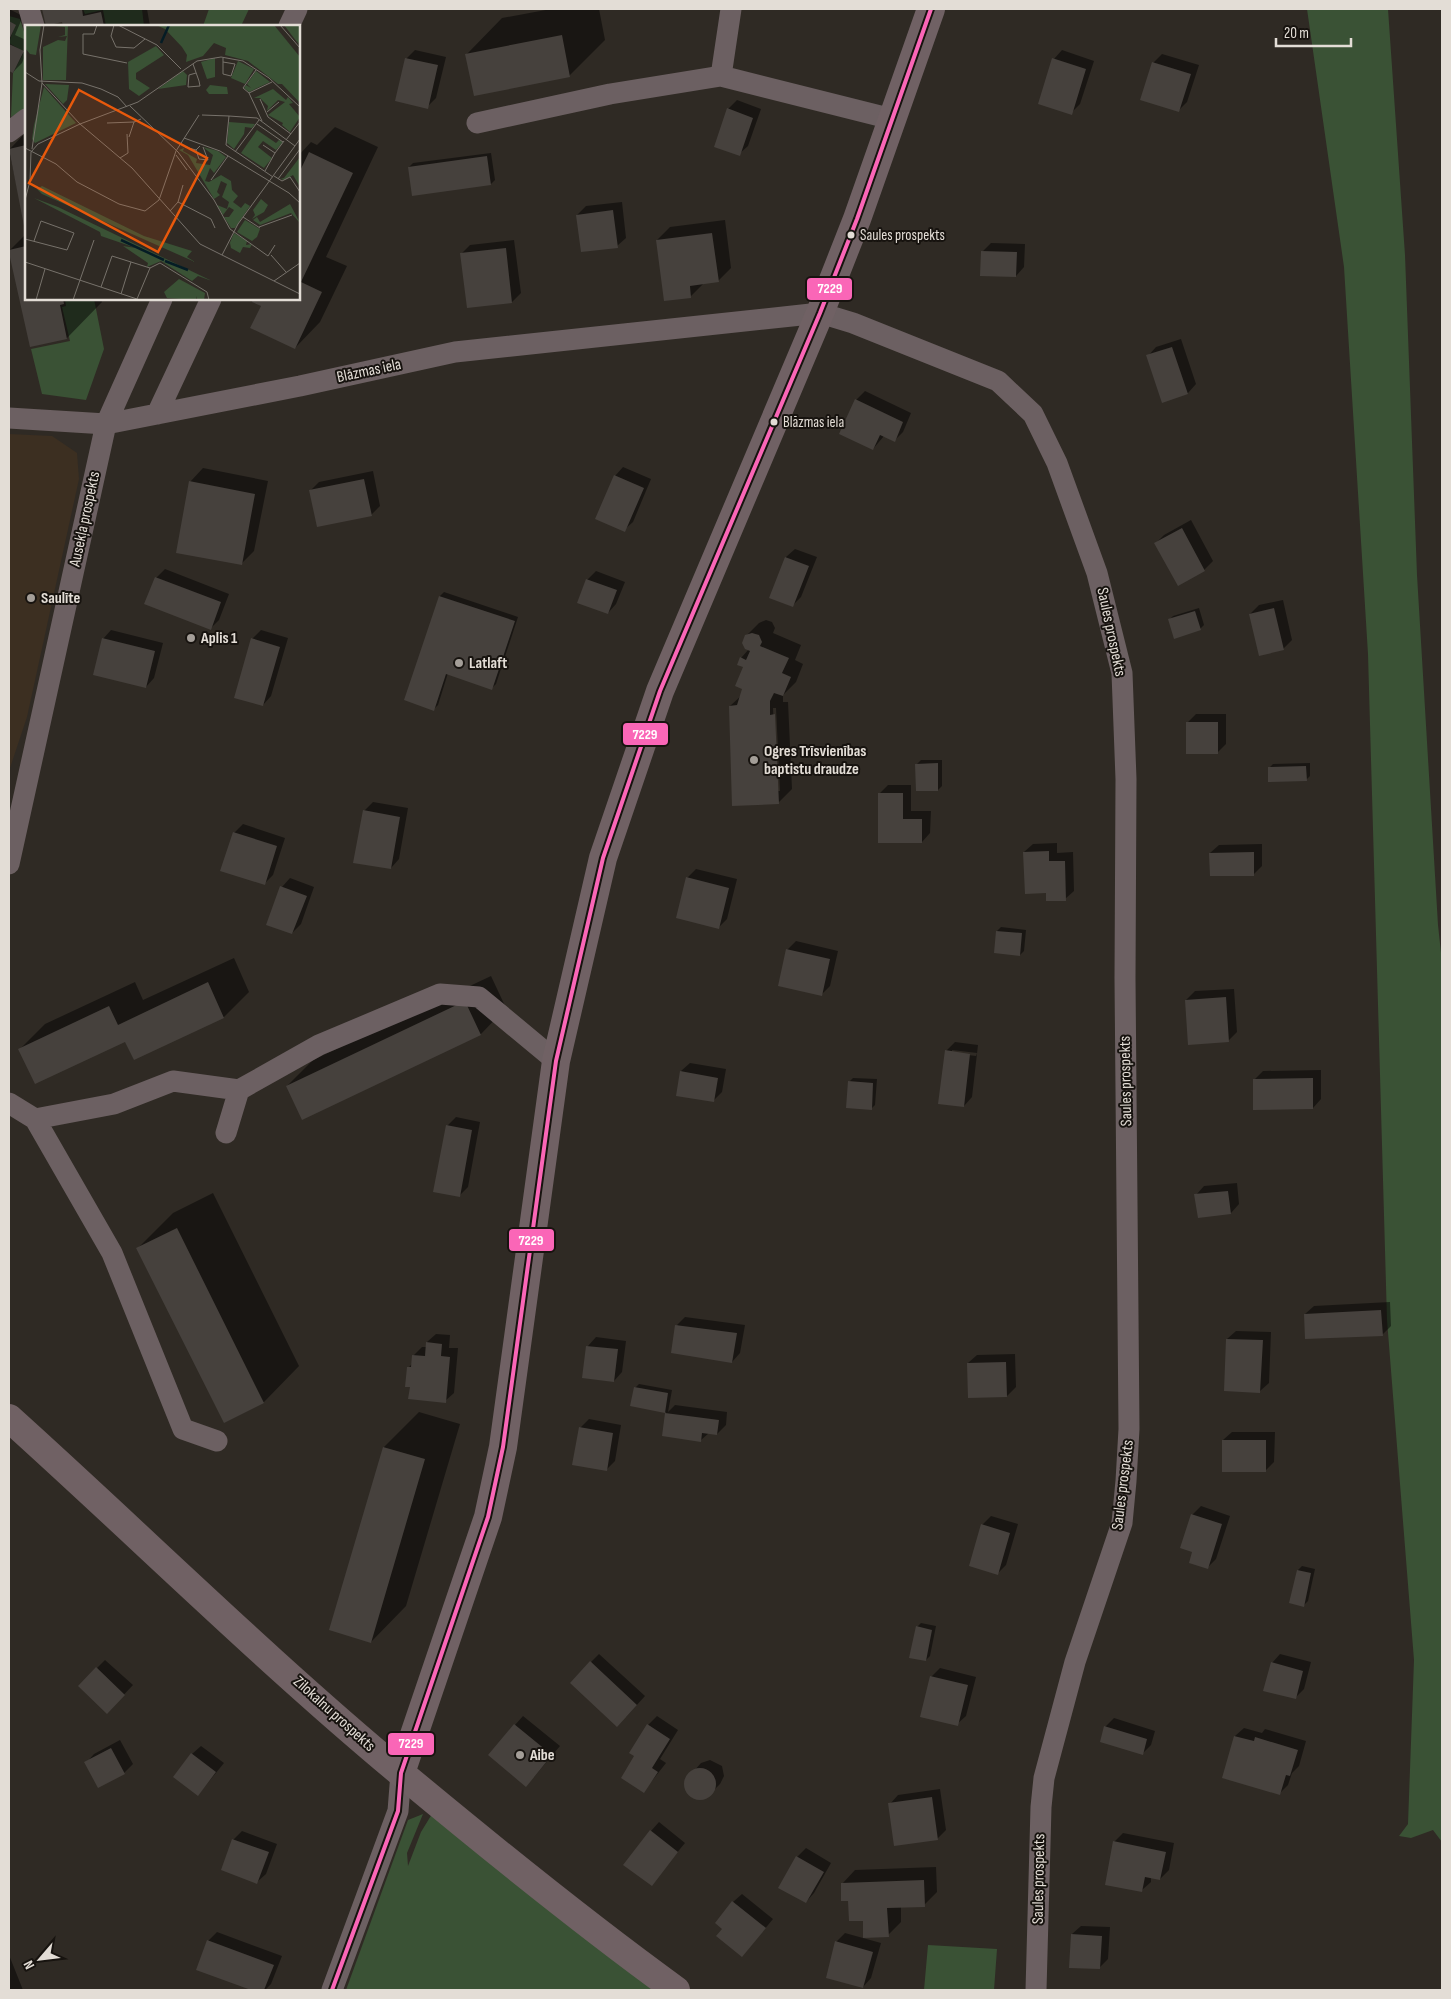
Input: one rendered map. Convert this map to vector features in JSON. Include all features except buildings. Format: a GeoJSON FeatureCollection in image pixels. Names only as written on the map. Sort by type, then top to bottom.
{"type":"FeatureCollection","features":[{"type":"Feature","properties":{"kind":"main road"},"geometry":{"type":"LineString","coordinates":[[401,1773],[455,1620],[492,1500],[503,1447],[556,1061],[603,858],[660,691],[820,313],[857,219],[931,9]]}},
{"type":"Feature","properties":{"kind":"main road","name":"Zilokalnu prospekts"},"geometry":{"type":"LineString","coordinates":[[9,1418],[255,1644],[401,1773],[608,1941],[676,1990]]}},
{"type":"Feature","properties":{"kind":"street"},"geometry":{"type":"LineString","coordinates":[[29,9],[34,25]]}},
{"type":"Feature","properties":{"kind":"street"},"geometry":{"type":"LineString","coordinates":[[290,25],[298,9]]}},
{"type":"Feature","properties":{"kind":"street"},"geometry":{"type":"LineString","coordinates":[[721,76],[731,9]]}},
{"type":"Feature","properties":{"kind":"street"},"geometry":{"type":"LineString","coordinates":[[477,123],[610,94],[721,76],[892,119]]}},
{"type":"Feature","properties":{"kind":"street"},"geometry":{"type":"LineString","coordinates":[[9,132],[25,119]]}},
{"type":"Feature","properties":{"kind":"street","name":"Ausekļa prospekts"},"geometry":{"type":"LineString","coordinates":[[9,864],[106,424],[162,300]]}},
{"type":"Feature","properties":{"kind":"street"},"geometry":{"type":"LineString","coordinates":[[157,414],[211,300]]}},
{"type":"Feature","properties":{"kind":"street","name":"Blāzmas iela"},"geometry":{"type":"LineString","coordinates":[[9,418],[106,424],[300,386],[455,352],[820,313]]}},
{"type":"Feature","properties":{"kind":"street","name":"Saules prospekts"},"geometry":{"type":"LineString","coordinates":[[820,313],[854,324],[998,381],[1033,414],[1057,463],[1091,555],[1112,628],[1122,673],[1126,779],[1125,978],[1130,1429],[1122,1523],[1081,1644],[1044,1778],[1040,1822],[1036,1990]]}},
{"type":"Feature","properties":{"kind":"street"},"geometry":{"type":"LineString","coordinates":[[35,1119],[114,1104],[173,1081],[239,1090],[320,1045],[440,994],[479,997],[556,1061]]}},
{"type":"Feature","properties":{"kind":"street"},"geometry":{"type":"LineString","coordinates":[[226,1133],[239,1090]]}},
{"type":"Feature","properties":{"kind":"street"},"geometry":{"type":"LineString","coordinates":[[9,1103],[35,1119],[112,1253],[183,1429],[217,1441]]}},
{"type":"Feature","properties":{"kind":"street"},"geometry":{"type":"LineString","coordinates":[[332,1990],[398,1811],[401,1773]]}},
{"type":"Feature","properties":{"kind":"shaded area","name":"Saulīte"},"geometry":{"type":"Polygon","coordinates":[[[9,434],[52,436],[77,453],[79,479],[27,717],[9,771],[9,434]]]}},
{"type":"Feature","properties":{"kind":"green space"},"geometry":{"type":"Polygon","coordinates":[[[83,9],[142,9],[144,25],[106,25],[103,10],[85,14],[83,9]]]}},
{"type":"Feature","properties":{"kind":"green space"},"geometry":{"type":"Polygon","coordinates":[[[209,9],[249,9],[241,25],[203,25],[209,9]]]}},
{"type":"Feature","properties":{"kind":"green space"},"geometry":{"type":"Polygon","coordinates":[[[1307,9],[1388,9],[1405,255],[1417,575],[1438,925],[1442,962],[1442,1842],[1433,1830],[1411,1838],[1399,1836],[1408,1824],[1414,1660],[1387,1320],[1368,654],[1344,267],[1307,9]]]}},
{"type":"Feature","properties":{"kind":"green space"},"geometry":{"type":"Polygon","coordinates":[[[9,16],[20,19],[25,35],[25,110],[11,117],[13,73],[24,52],[9,43],[15,25],[9,21],[9,16]]]}},
{"type":"Feature","properties":{"kind":"green space"},"geometry":{"type":"Polygon","coordinates":[[[65,300],[94,300],[104,349],[86,400],[42,394],[31,349],[70,341],[62,307],[66,306],[65,300]]]}},
{"type":"Feature","properties":{"kind":"green space"},"geometry":{"type":"Polygon","coordinates":[[[423,1814],[407,1853],[408,1866],[421,1832],[432,1814],[657,1990],[346,1990],[408,1820],[423,1814]]]}},
{"type":"Feature","properties":{"kind":"green space"},"geometry":{"type":"Polygon","coordinates":[[[928,1945],[997,1949],[994,1990],[924,1990],[928,1945]]]}},
{"type":"Feature","properties":{"kind":"transit line","name":"7229"},"geometry":{"type":"LineString","coordinates":[[332,1990],[398,1811],[401,1773],[488,1517],[503,1447],[556,1061],[603,858],[660,691],[820,313],[857,219],[931,9]]}},
{"type":"Feature","properties":{"kind":"place","name":"Saules prospekts"},"geometry":{"type":"Point","coordinates":[851,235]}},
{"type":"Feature","properties":{"kind":"place","name":"Blāzmas iela"},"geometry":{"type":"Point","coordinates":[774,422]}},
{"type":"Feature","properties":{"kind":"place","name":"Saulīte"},"geometry":{"type":"Point","coordinates":[31,598]}},
{"type":"Feature","properties":{"kind":"place","name":"Aplis 1"},"geometry":{"type":"Point","coordinates":[191,638]}},
{"type":"Feature","properties":{"kind":"place","name":"Latlaft"},"geometry":{"type":"Point","coordinates":[459,663]}},
{"type":"Feature","properties":{"kind":"place","name":"Ogres Trīsvienības baptistu draudze"},"geometry":{"type":"Point","coordinates":[754,760]}},
{"type":"Feature","properties":{"kind":"place","name":"Aibe"},"geometry":{"type":"Point","coordinates":[520,1755]}}]}
